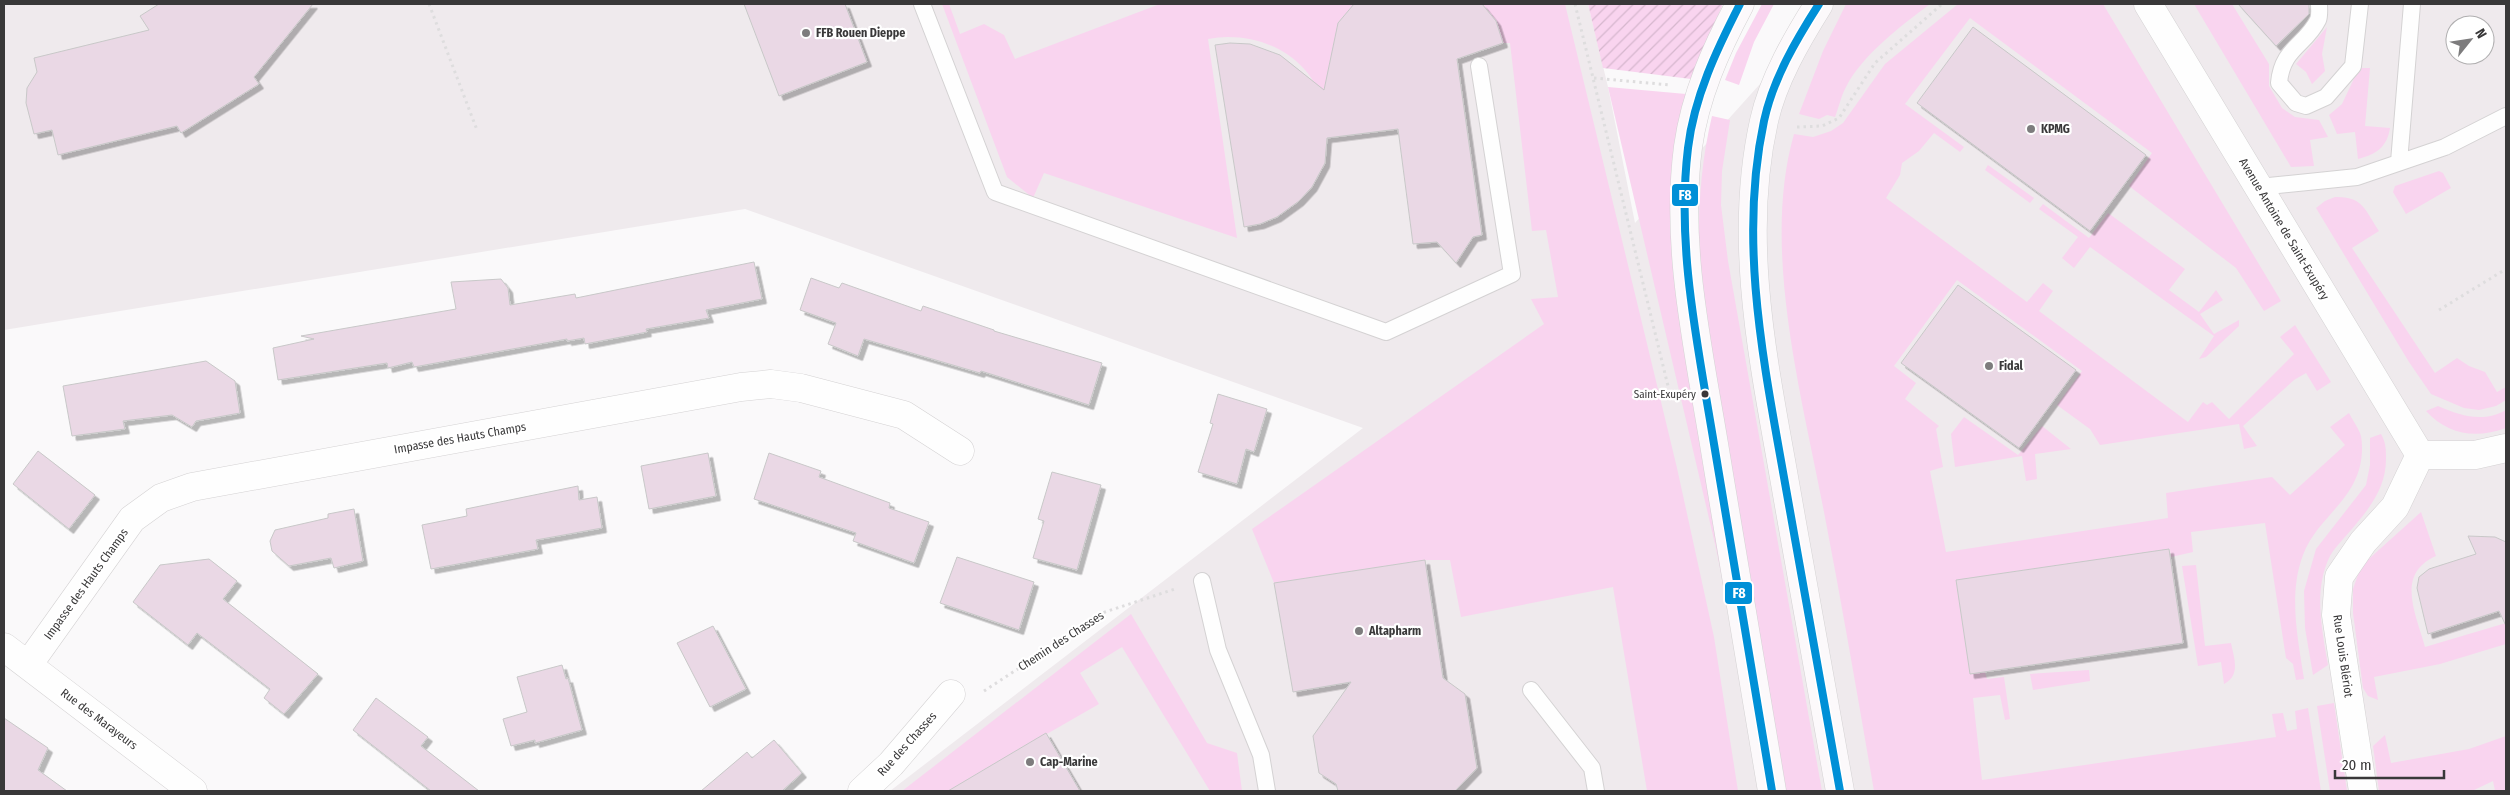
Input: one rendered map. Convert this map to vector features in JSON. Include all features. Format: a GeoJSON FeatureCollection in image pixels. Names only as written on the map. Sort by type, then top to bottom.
{"type":"FeatureCollection","features":[{"type":"Feature","properties":{"kind":"main road"},"geometry":{"type":"LineString","coordinates":[[1740,4],[1722,38],[1701,89],[1688,146],[1684,210],[1692,314],[1772,791]]}},
{"type":"Feature","properties":{"kind":"main road"},"geometry":{"type":"LineString","coordinates":[[1819,4],[1782,71],[1764,119],[1755,174],[1751,224],[1754,281],[1768,389],[1840,791]]}},
{"type":"Feature","properties":{"kind":"street","name":"Avenue Antoine de Saint-Exupéry"},"geometry":{"type":"LineString","coordinates":[[2148,4],[2420,455]]}},
{"type":"Feature","properties":{"kind":"street","name":"Impasse des Hauts Champs"},"geometry":{"type":"LineString","coordinates":[[28,665],[132,519],[161,498],[192,487],[741,387],[771,384],[836,395],[904,414],[960,452]]}},
{"type":"Feature","properties":{"kind":"street"},"geometry":{"type":"LineString","coordinates":[[2420,455],[2475,455],[2506,448]]}},
{"type":"Feature","properties":{"kind":"street","name":"Rue Louis Blériot"},"geometry":{"type":"LineString","coordinates":[[2363,791],[2336,615],[2338,577],[2363,542],[2395,507],[2420,455]]}},
{"type":"Feature","properties":{"kind":"street","name":"Rue des Marayeurs"},"geometry":{"type":"LineString","coordinates":[[4,647],[193,791]]}},
{"type":"Feature","properties":{"kind":"street","name":"Rue des Chasses"},"geometry":{"type":"LineString","coordinates":[[862,791],[891,764],[951,694]]}},
{"type":"Feature","properties":{"kind":"lane"},"geometry":{"type":"LineString","coordinates":[[922,4],[995,192],[1386,332],[1512,274],[1479,66]]}},
{"type":"Feature","properties":{"kind":"lane"},"geometry":{"type":"LineString","coordinates":[[2319,4],[2318,19],[2290,52],[2280,68],[2280,83],[2296,103],[2306,106],[2326,98],[2353,66],[2360,4]]}},
{"type":"Feature","properties":{"kind":"lane"},"geometry":{"type":"LineString","coordinates":[[2399,162],[2412,4]]}},
{"type":"Feature","properties":{"kind":"lane"},"geometry":{"type":"LineString","coordinates":[[2259,187],[2357,177],[2445,147],[2506,116]]}},
{"type":"Feature","properties":{"kind":"lane"},"geometry":{"type":"LineString","coordinates":[[1202,581],[1218,650],[1261,755],[1267,791]]}},
{"type":"Feature","properties":{"kind":"lane"},"geometry":{"type":"LineString","coordinates":[[1531,690],[1592,768],[1596,791]]}},
{"type":"Feature","properties":{"kind":"path"},"geometry":{"type":"LineString","coordinates":[[429,4],[478,130]]}},
{"type":"Feature","properties":{"kind":"path"},"geometry":{"type":"LineString","coordinates":[[1575,4],[1669,387]]}},
{"type":"Feature","properties":{"kind":"path"},"geometry":{"type":"LineString","coordinates":[[1803,128],[1822,126],[1838,118],[1875,63],[1942,4]]}},
{"type":"Feature","properties":{"kind":"path"},"geometry":{"type":"LineString","coordinates":[[1594,78],[1678,86]]}},
{"type":"Feature","properties":{"kind":"path"},"geometry":{"type":"LineString","coordinates":[[2439,310],[2506,269]]}},
{"type":"Feature","properties":{"kind":"path","name":"Chemin des Chasses"},"geometry":{"type":"LineString","coordinates":[[951,694],[984,691],[1105,612],[1202,581]]}},
{"type":"Feature","properties":{"kind":"shaded area"},"geometry":{"type":"Polygon","coordinates":[[[4,4],[1588,4],[1608,87],[1635,223],[1832,4],[2506,4],[2506,791],[890,791],[1363,428],[745,209],[4,330],[4,4]]]}},
{"type":"Feature","properties":{"kind":"shaded area"},"geometry":{"type":"Polygon","coordinates":[[[942,4],[949,4],[960,34],[984,24],[1004,35],[1015,59],[1160,4],[1354,4],[1338,23],[1338,96],[1320,93],[1309,75],[1296,61],[1273,46],[1234,37],[1208,39],[1237,238],[1044,173],[1033,198],[1007,177],[942,4]]]}},
{"type":"Feature","properties":{"kind":"shaded area"},"geometry":{"type":"Polygon","coordinates":[[[1482,4],[1565,4],[1677,468],[1714,637],[1738,791],[1647,791],[1613,587],[1461,617],[1450,560],[1425,560],[1274,583],[1252,529],[1544,324],[1531,299],[1558,297],[1546,230],[1532,231],[1510,43],[1503,43],[1496,21],[1482,4]]]}},
{"type":"Feature","properties":{"kind":"shaded area"},"geometry":{"type":"Polygon","coordinates":[[[1588,4],[1723,4],[1691,79],[1603,68],[1588,4]]]}},
{"type":"Feature","properties":{"kind":"shaded area"},"geometry":{"type":"Polygon","coordinates":[[[1762,4],[1774,4],[1754,42],[1739,85],[1725,80],[1736,53],[1762,4]]]}},
{"type":"Feature","properties":{"kind":"shaded area"},"geometry":{"type":"Polygon","coordinates":[[[1846,4],[1930,4],[1884,41],[1862,63],[1846,87],[1835,117],[1827,115],[1819,119],[1799,114],[1823,51],[1846,4]]]}},
{"type":"Feature","properties":{"kind":"shaded area"},"geometry":{"type":"Polygon","coordinates":[[[1958,4],[2103,4],[2281,301],[2264,311],[2236,268],[2129,186],[2152,153],[1970,18],[1905,104],[1964,147],[1960,152],[1934,133],[1919,151],[1902,163],[1900,175],[1886,198],[2027,302],[2043,283],[2053,291],[2039,311],[2188,422],[2203,402],[2207,405],[2212,402],[2229,419],[2294,354],[2280,337],[2295,325],[2331,382],[2317,391],[2306,373],[2294,380],[2243,426],[2257,446],[2244,449],[2239,424],[2100,445],[2090,429],[2057,405],[2082,371],[1957,280],[1894,366],[1916,383],[1905,399],[1939,426],[1936,429],[1943,467],[1930,471],[1946,552],[2168,518],[2166,493],[2272,477],[2290,495],[2345,445],[2330,427],[2349,413],[2362,439],[2360,468],[2354,482],[2310,541],[2298,570],[2295,601],[2297,632],[2304,679],[2296,680],[2293,664],[2286,658],[2265,523],[2191,532],[2193,552],[2171,557],[2170,549],[1956,580],[1970,674],[1985,672],[1987,679],[2004,677],[2010,719],[2005,720],[2000,695],[1973,698],[1982,780],[2276,737],[2272,714],[2283,713],[2287,731],[2297,729],[2295,711],[2308,708],[2321,791],[1874,791],[1788,323],[1783,274],[1782,225],[1785,179],[1794,134],[1813,137],[1831,131],[1843,123],[1885,64],[1958,4]]]}},
{"type":"Feature","properties":{"kind":"shaded area"},"geometry":{"type":"Polygon","coordinates":[[[2194,4],[2232,4],[2269,64],[2269,86],[2282,108],[2295,117],[2319,120],[2328,137],[2310,140],[2314,166],[2291,167],[2194,4]]]}},
{"type":"Feature","properties":{"kind":"shaded area"},"geometry":{"type":"Polygon","coordinates":[[[2327,27],[2322,54],[2325,71],[2312,84],[2306,72],[2296,64],[2327,27]]]}},
{"type":"Feature","properties":{"kind":"shaded area"},"geometry":{"type":"Polygon","coordinates":[[[2359,68],[2370,68],[2365,126],[2390,128],[2389,135],[2380,149],[2371,155],[2358,159],[2355,132],[2337,134],[2329,115],[2342,104],[2359,68]]]}},
{"type":"Feature","properties":{"kind":"shaded area"},"geometry":{"type":"Polygon","coordinates":[[[1608,87],[1686,94],[1682,111],[1730,617],[1715,544],[1608,87]]]}},
{"type":"Feature","properties":{"kind":"shaded area"},"geometry":{"type":"Polygon","coordinates":[[[1712,116],[1730,120],[1722,171],[1721,205],[1728,261],[1822,791],[1785,791],[1715,400],[1702,306],[1699,258],[1699,211],[1703,163],[1712,116]]]}},
{"type":"Feature","properties":{"kind":"shaded area"},"geometry":{"type":"Polygon","coordinates":[[[1988,165],[2034,198],[2030,203],[1985,170],[1988,165]]]}},
{"type":"Feature","properties":{"kind":"shaded area"},"geometry":{"type":"Polygon","coordinates":[[[2439,171],[2443,173],[2451,188],[2406,214],[2393,192],[2395,186],[2439,171]]]}},
{"type":"Feature","properties":{"kind":"shaded area"},"geometry":{"type":"Polygon","coordinates":[[[2335,197],[2344,197],[2358,202],[2379,231],[2352,248],[2435,373],[2457,358],[2469,366],[2485,372],[2497,392],[2506,387],[2506,400],[2496,406],[2479,410],[2464,408],[2431,394],[2409,362],[2316,208],[2325,201],[2335,197]]]}},
{"type":"Feature","properties":{"kind":"shaded area"},"geometry":{"type":"Polygon","coordinates":[[[2043,204],[2089,238],[2108,213],[2185,269],[2169,290],[2199,312],[2216,290],[2223,300],[2200,314],[2214,334],[2239,320],[2239,326],[2206,357],[2199,359],[2214,336],[2090,247],[2074,268],[2062,258],[2078,237],[2039,209],[2043,204]]]}},
{"type":"Feature","properties":{"kind":"shaded area"},"geometry":{"type":"Polygon","coordinates":[[[2438,406],[2472,417],[2489,416],[2506,410],[2506,428],[2473,434],[2453,430],[2426,411],[2438,406]]]}},
{"type":"Feature","properties":{"kind":"shaded area"},"geometry":{"type":"Polygon","coordinates":[[[1964,417],[2018,455],[2042,426],[2071,449],[2035,454],[2037,479],[2026,481],[2022,456],[1955,467],[1951,434],[1964,417]]]}},
{"type":"Feature","properties":{"kind":"shaded area"},"geometry":{"type":"Polygon","coordinates":[[[2381,434],[2384,440],[2386,459],[2385,471],[2378,492],[2366,512],[2330,556],[2325,569],[2320,596],[2320,610],[2328,665],[2313,675],[2305,628],[2304,591],[2316,549],[2366,485],[2370,465],[2370,438],[2381,434]]]}},
{"type":"Feature","properties":{"kind":"shaded area"},"geometry":{"type":"Polygon","coordinates":[[[2421,512],[2436,556],[2423,564],[2416,573],[2412,584],[2414,608],[2425,647],[2506,623],[2506,644],[2440,664],[2374,677],[2378,700],[2368,696],[2363,688],[2353,613],[2353,589],[2361,566],[2421,512]]]}},
{"type":"Feature","properties":{"kind":"shaded area"},"geometry":{"type":"Polygon","coordinates":[[[2196,565],[2205,646],[2231,643],[2235,660],[2233,676],[2224,684],[2221,662],[2198,666],[2182,566],[2196,565]]]}},
{"type":"Feature","properties":{"kind":"shaded area"},"geometry":{"type":"Polygon","coordinates":[[[1131,614],[1207,743],[1237,753],[1242,791],[1210,791],[1122,647],[1080,673],[1099,704],[948,791],[902,791],[1131,614]]]}},
{"type":"Feature","properties":{"kind":"shaded area"},"geometry":{"type":"Polygon","coordinates":[[[2089,670],[2090,681],[2033,690],[2030,674],[2089,670]]]}},
{"type":"Feature","properties":{"kind":"shaded area"},"geometry":{"type":"Polygon","coordinates":[[[2334,703],[2347,791],[2330,791],[2317,706],[2334,703]]]}},
{"type":"Feature","properties":{"kind":"shaded area"},"geometry":{"type":"Polygon","coordinates":[[[2385,735],[2391,763],[2469,749],[2506,736],[2506,791],[2495,791],[2493,781],[2472,791],[2379,791],[2373,746],[2385,735]]]}},
{"type":"Feature","properties":{"kind":"building"},"geometry":{"type":"Polygon","coordinates":[[[159,4],[313,4],[254,77],[259,84],[181,133],[177,126],[58,155],[52,130],[34,134],[26,103],[27,88],[37,72],[34,58],[149,30],[140,16],[159,4]]]}},
{"type":"Feature","properties":{"kind":"building","name":"FFB Rouen Dieppe"},"geometry":{"type":"Polygon","coordinates":[[[744,4],[845,4],[867,62],[779,96],[744,4]]]}},
{"type":"Feature","properties":{"kind":"building"},"geometry":{"type":"Polygon","coordinates":[[[1354,4],[1482,4],[1496,21],[1503,43],[1457,59],[1482,235],[1473,237],[1456,263],[1437,242],[1413,244],[1398,129],[1327,138],[1325,163],[1312,187],[1299,201],[1277,217],[1260,224],[1244,227],[1215,45],[1230,43],[1250,44],[1280,55],[1324,90],[1338,23],[1354,4]]]}},
{"type":"Feature","properties":{"kind":"building"},"geometry":{"type":"Polygon","coordinates":[[[2238,4],[2309,4],[2309,14],[2276,46],[2238,4]]]}},
{"type":"Feature","properties":{"kind":"building","name":"KPMG"},"geometry":{"type":"Polygon","coordinates":[[[1973,27],[2146,155],[2090,231],[1917,103],[1973,27]]]}},
{"type":"Feature","properties":{"kind":"building"},"geometry":{"type":"Polygon","coordinates":[[[754,262],[762,299],[706,310],[709,318],[646,329],[647,332],[585,344],[584,338],[567,341],[567,339],[414,367],[412,362],[388,368],[387,363],[278,380],[273,348],[314,339],[301,336],[456,309],[451,282],[501,279],[508,288],[510,305],[575,294],[576,298],[754,262]]]}},
{"type":"Feature","properties":{"kind":"building"},"geometry":{"type":"Polygon","coordinates":[[[811,278],[839,288],[842,283],[921,311],[923,306],[994,331],[1102,363],[1089,405],[981,371],[980,373],[864,339],[858,356],[828,344],[836,323],[800,310],[811,278]]]}},
{"type":"Feature","properties":{"kind":"building","name":"Fidal"},"geometry":{"type":"Polygon","coordinates":[[[1958,285],[2076,370],[2019,448],[1901,363],[1958,285]]]}},
{"type":"Feature","properties":{"kind":"building"},"geometry":{"type":"Polygon","coordinates":[[[206,361],[235,381],[240,413],[196,421],[192,427],[172,415],[123,421],[125,429],[72,436],[63,386],[206,361]]]}},
{"type":"Feature","properties":{"kind":"building"},"geometry":{"type":"Polygon","coordinates":[[[1218,394],[1267,409],[1254,452],[1246,449],[1237,484],[1198,472],[1213,424],[1210,423],[1218,394]]]}},
{"type":"Feature","properties":{"kind":"building"},"geometry":{"type":"Polygon","coordinates":[[[38,451],[95,495],[69,529],[13,484],[38,451]]]}},
{"type":"Feature","properties":{"kind":"building"},"geometry":{"type":"Polygon","coordinates":[[[708,453],[716,496],[649,509],[641,466],[708,453]]]}},
{"type":"Feature","properties":{"kind":"building"},"geometry":{"type":"Polygon","coordinates":[[[769,453],[821,471],[819,477],[890,503],[889,508],[929,522],[914,563],[853,541],[856,533],[754,499],[769,453]]]}},
{"type":"Feature","properties":{"kind":"building"},"geometry":{"type":"Polygon","coordinates":[[[1052,472],[1101,485],[1077,570],[1033,558],[1044,521],[1038,519],[1052,472]]]}},
{"type":"Feature","properties":{"kind":"building"},"geometry":{"type":"Polygon","coordinates":[[[578,486],[579,500],[597,497],[602,528],[536,540],[538,549],[431,569],[422,525],[467,516],[466,509],[578,486]]]}},
{"type":"Feature","properties":{"kind":"building"},"geometry":{"type":"Polygon","coordinates":[[[354,509],[363,561],[334,568],[331,558],[289,566],[272,551],[270,541],[275,530],[328,518],[328,514],[354,509]]]}},
{"type":"Feature","properties":{"kind":"building"},"geometry":{"type":"Polygon","coordinates":[[[2468,536],[2495,537],[2506,542],[2506,626],[2499,611],[2428,634],[2417,588],[2419,577],[2429,569],[2476,554],[2468,536]]]}},
{"type":"Feature","properties":{"kind":"building"},"geometry":{"type":"Polygon","coordinates":[[[2169,549],[2183,643],[1970,674],[1956,580],[2169,549]]]}},
{"type":"Feature","properties":{"kind":"building"},"geometry":{"type":"Polygon","coordinates":[[[957,557],[1034,582],[1019,630],[940,603],[957,557]]]}},
{"type":"Feature","properties":{"kind":"building"},"geometry":{"type":"Polygon","coordinates":[[[209,559],[237,581],[223,599],[318,674],[284,714],[264,698],[270,689],[197,633],[188,645],[133,602],[160,565],[209,559]]]}},
{"type":"Feature","properties":{"kind":"building","name":"Altapharm"},"geometry":{"type":"Polygon","coordinates":[[[1425,560],[1443,678],[1465,694],[1477,768],[1455,791],[1338,791],[1336,784],[1319,773],[1313,736],[1351,682],[1293,692],[1274,583],[1425,560]]]}},
{"type":"Feature","properties":{"kind":"building"},"geometry":{"type":"Polygon","coordinates":[[[713,626],[746,689],[710,707],[677,643],[713,626]]]}},
{"type":"Feature","properties":{"kind":"building"},"geometry":{"type":"Polygon","coordinates":[[[562,665],[566,679],[568,678],[582,730],[535,743],[535,740],[511,746],[503,719],[527,712],[517,677],[562,665]]]}},
{"type":"Feature","properties":{"kind":"building"},"geometry":{"type":"Polygon","coordinates":[[[376,698],[428,737],[421,746],[479,791],[431,791],[353,730],[376,698]]]}},
{"type":"Feature","properties":{"kind":"building"},"geometry":{"type":"Polygon","coordinates":[[[4,718],[48,748],[38,770],[67,791],[4,791],[4,718]]]}},
{"type":"Feature","properties":{"kind":"building","name":"Cap-Marine"},"geometry":{"type":"Polygon","coordinates":[[[1046,733],[1080,791],[948,791],[1046,733]]]}},
{"type":"Feature","properties":{"kind":"building"},"geometry":{"type":"Polygon","coordinates":[[[774,740],[802,773],[782,791],[701,791],[747,752],[752,758],[774,740]]]}},
{"type":"Feature","properties":{"kind":"transit line","name":"F8"},"geometry":{"type":"LineString","coordinates":[[1740,4],[1715,56],[1695,110],[1688,148],[1685,222],[1690,296],[1772,791]]}},
{"type":"Feature","properties":{"kind":"transit line","name":"F8"},"geometry":{"type":"LineString","coordinates":[[1819,4],[1786,60],[1768,105],[1757,166],[1753,212],[1754,257],[1757,303],[1769,393],[1840,791]]}},
{"type":"Feature","properties":{"kind":"place","name":"FFB Rouen Dieppe"},"geometry":{"type":"Point","coordinates":[806,33]}},
{"type":"Feature","properties":{"kind":"place","name":"KPMG"},"geometry":{"type":"Point","coordinates":[2031,129]}},
{"type":"Feature","properties":{"kind":"place","name":"Fidal"},"geometry":{"type":"Point","coordinates":[1989,366]}},
{"type":"Feature","properties":{"kind":"place","name":"Saint-Exupéry"},"geometry":{"type":"Point","coordinates":[1705,394]}},
{"type":"Feature","properties":{"kind":"place","name":"Altapharm"},"geometry":{"type":"Point","coordinates":[1359,631]}},
{"type":"Feature","properties":{"kind":"place","name":"Cap-Marine"},"geometry":{"type":"Point","coordinates":[1030,762]}}]}
